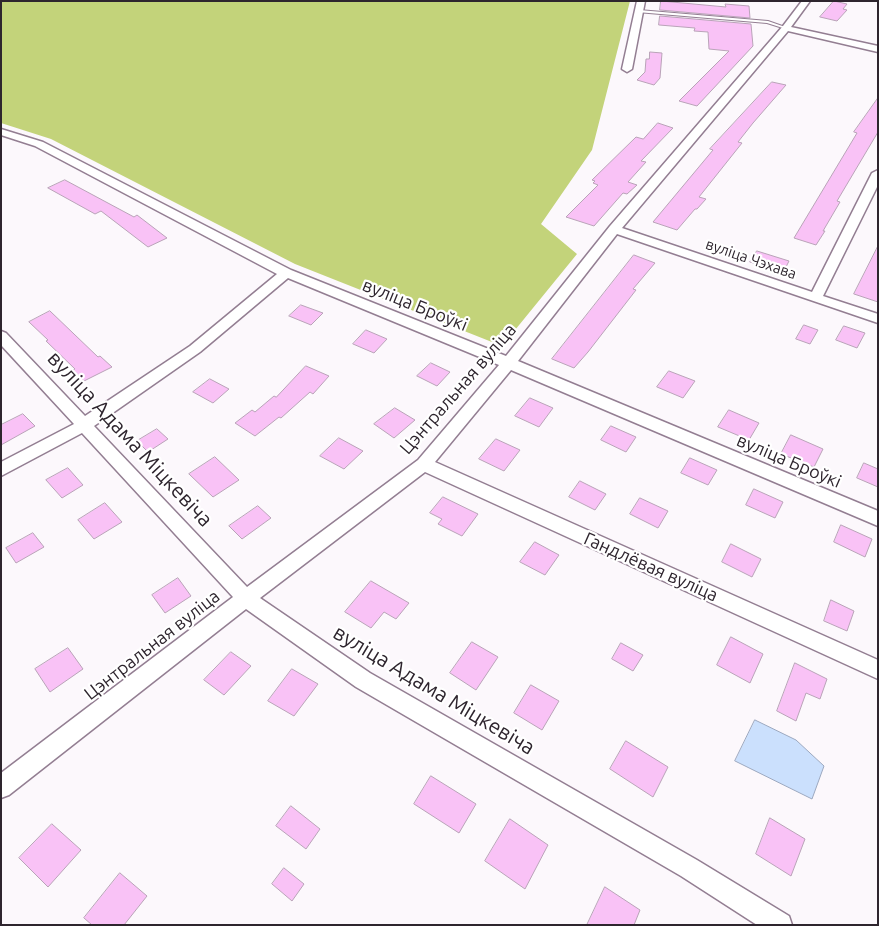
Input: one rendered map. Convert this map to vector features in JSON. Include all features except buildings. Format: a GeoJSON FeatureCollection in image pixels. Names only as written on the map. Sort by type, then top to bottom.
{"type":"FeatureCollection","features":[{"type":"Feature","properties":{"kind":"street"},"geometry":{"type":"LineString","coordinates":[[626,69],[641,1]]}},
{"type":"Feature","properties":{"kind":"street","name":"Цэнтральная вуліца"},"geometry":{"type":"LineString","coordinates":[[1,787],[246,598],[424,464],[509,363],[614,229],[786,28],[806,1]]}},
{"type":"Feature","properties":{"kind":"street"},"geometry":{"type":"LineString","coordinates":[[786,28],[878,49]]}},
{"type":"Feature","properties":{"kind":"street","name":"вуліца Броўкі"},"geometry":{"type":"LineString","coordinates":[[1,132],[39,144],[286,273],[509,363],[878,518]]}},
{"type":"Feature","properties":{"kind":"street"},"geometry":{"type":"LineString","coordinates":[[815,298],[878,173]]}},
{"type":"Feature","properties":{"kind":"street","name":"вуліца Чэхава"},"geometry":{"type":"LineString","coordinates":[[614,229],[878,319]]}},
{"type":"Feature","properties":{"kind":"street"},"geometry":{"type":"LineString","coordinates":[[1,470],[84,425],[195,349],[286,273]]}},
{"type":"Feature","properties":{"kind":"street","name":"вуліца Адама Міцкевіча"},"geometry":{"type":"LineString","coordinates":[[1,336],[246,598],[363,680],[689,868],[780,925]]}},
{"type":"Feature","properties":{"kind":"street","name":"Гандлёвая вуліца"},"geometry":{"type":"LineString","coordinates":[[424,464],[878,670]]}},
{"type":"Feature","properties":{"kind":"lane"},"geometry":{"type":"LineString","coordinates":[[639,11],[768,22],[786,28]]}},
{"type":"Feature","properties":{"kind":"green space"},"geometry":{"type":"Polygon","coordinates":[[[1,1],[630,1],[592,150],[541,224],[577,254],[502,346],[295,264],[51,139],[1,123],[1,1]]]}},
{"type":"Feature","properties":{"kind":"water"},"geometry":{"type":"Polygon","coordinates":[[[755,720],[796,740],[824,766],[812,799],[735,761],[755,720]]]}}]}
